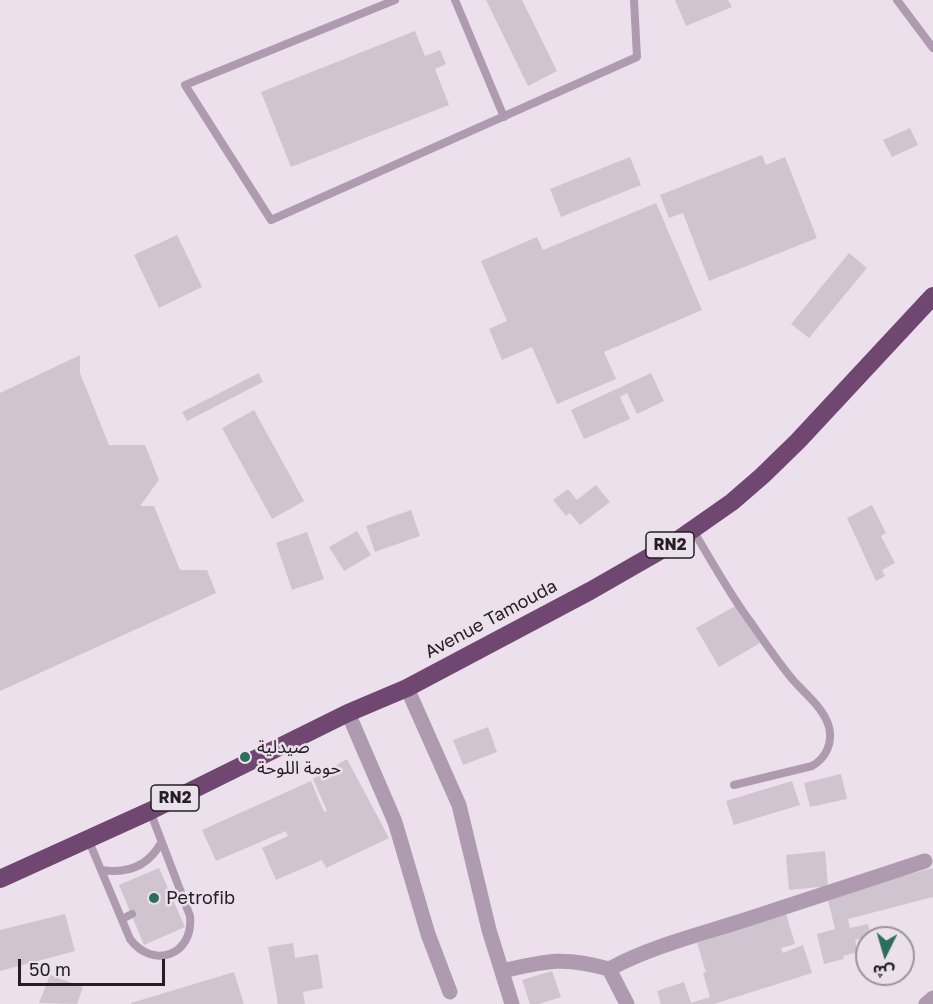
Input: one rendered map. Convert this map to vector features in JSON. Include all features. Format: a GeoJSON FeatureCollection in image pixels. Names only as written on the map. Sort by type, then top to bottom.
{"type":"FeatureCollection","features":[{"type":"Feature","properties":{"kind":"highway","name":"Avenue Tamouda"},"geometry":{"type":"LineString","coordinates":[[0,879],[150,811],[348,713],[407,687],[590,591],[693,530],[732,502],[791,448],[933,296]]}},
{"type":"Feature","properties":{"kind":"street"},"geometry":{"type":"LineString","coordinates":[[407,687],[459,806],[489,930],[512,1004]]}},
{"type":"Feature","properties":{"kind":"street"},"geometry":{"type":"LineString","coordinates":[[348,713],[395,822],[428,934],[450,992]]}},
{"type":"Feature","properties":{"kind":"street"},"geometry":{"type":"LineString","coordinates":[[502,971],[544,961],[564,960],[609,969],[631,957],[664,944],[749,919],[925,861]]}},
{"type":"Feature","properties":{"kind":"street"},"geometry":{"type":"LineString","coordinates":[[609,969],[627,1004]]}},
{"type":"Feature","properties":{"kind":"street"},"geometry":{"type":"LineString","coordinates":[[926,1004],[933,998]]}},
{"type":"Feature","properties":{"kind":"lane"},"geometry":{"type":"LineString","coordinates":[[395,0],[185,85],[271,220],[637,57],[634,0]]}},
{"type":"Feature","properties":{"kind":"lane"},"geometry":{"type":"LineString","coordinates":[[455,0],[504,117]]}},
{"type":"Feature","properties":{"kind":"lane"},"geometry":{"type":"LineString","coordinates":[[897,0],[933,48]]}},
{"type":"Feature","properties":{"kind":"lane"},"geometry":{"type":"LineString","coordinates":[[693,530],[749,621],[793,680],[815,703],[826,719],[830,730],[829,745],[822,761],[812,766],[734,785]]}},
{"type":"Feature","properties":{"kind":"lane"},"geometry":{"type":"LineString","coordinates":[[88,839],[130,939],[141,950],[155,956],[170,954],[182,946],[190,933],[190,916],[150,811]]}},
{"type":"Feature","properties":{"kind":"lane"},"geometry":{"type":"LineString","coordinates":[[102,870],[132,869],[149,859],[161,843]]}},
{"type":"Feature","properties":{"kind":"lane"},"geometry":{"type":"LineString","coordinates":[[172,898],[182,894]]}},
{"type":"Feature","properties":{"kind":"lane"},"geometry":{"type":"LineString","coordinates":[[122,918],[132,915]]}},
{"type":"Feature","properties":{"kind":"building"},"geometry":{"type":"Polygon","coordinates":[[[486,0],[522,0],[557,71],[528,86],[486,0]]]}},
{"type":"Feature","properties":{"kind":"building"},"geometry":{"type":"Polygon","coordinates":[[[675,0],[728,0],[732,7],[686,26],[675,0]]]}},
{"type":"Feature","properties":{"kind":"building"},"geometry":{"type":"Polygon","coordinates":[[[415,31],[425,56],[440,50],[446,64],[435,69],[449,105],[291,167],[261,92],[415,31]]]}},
{"type":"Feature","properties":{"kind":"building"},"geometry":{"type":"Polygon","coordinates":[[[910,128],[918,145],[892,157],[883,140],[910,128]]]}},
{"type":"Feature","properties":{"kind":"building"},"geometry":{"type":"Polygon","coordinates":[[[762,155],[766,165],[785,157],[817,238],[709,281],[683,213],[669,218],[660,195],[762,155]]]}},
{"type":"Feature","properties":{"kind":"building"},"geometry":{"type":"Polygon","coordinates":[[[630,157],[641,185],[561,217],[550,189],[630,157]]]}},
{"type":"Feature","properties":{"kind":"building"},"geometry":{"type":"Polygon","coordinates":[[[656,203],[702,310],[604,352],[616,379],[557,404],[532,347],[502,360],[489,329],[507,321],[481,261],[537,237],[543,250],[656,203]]]}},
{"type":"Feature","properties":{"kind":"building"},"geometry":{"type":"Polygon","coordinates":[[[177,235],[202,287],[159,308],[134,255],[177,235]]]}},
{"type":"Feature","properties":{"kind":"building"},"geometry":{"type":"Polygon","coordinates":[[[849,253],[867,268],[809,338],[791,324],[849,253]]]}},
{"type":"Feature","properties":{"kind":"building"},"geometry":{"type":"Polygon","coordinates":[[[80,355],[80,373],[109,445],[145,445],[159,480],[140,506],[154,506],[180,570],[207,570],[216,593],[0,691],[0,393],[80,355]]]}},
{"type":"Feature","properties":{"kind":"building"},"geometry":{"type":"Polygon","coordinates":[[[259,373],[263,382],[187,421],[182,412],[259,373]]]}},
{"type":"Feature","properties":{"kind":"building"},"geometry":{"type":"Polygon","coordinates":[[[651,373],[664,401],[637,414],[627,393],[620,397],[630,419],[584,439],[571,410],[651,373]]]}},
{"type":"Feature","properties":{"kind":"building"},"geometry":{"type":"Polygon","coordinates":[[[254,410],[304,501],[272,519],[222,428],[254,410]]]}},
{"type":"Feature","properties":{"kind":"building"},"geometry":{"type":"Polygon","coordinates":[[[596,485],[610,502],[580,525],[570,513],[566,516],[553,500],[568,489],[577,500],[596,485]]]}},
{"type":"Feature","properties":{"kind":"building"},"geometry":{"type":"Polygon","coordinates":[[[872,505],[886,533],[881,536],[895,563],[882,570],[885,576],[876,581],[847,518],[872,505]]]}},
{"type":"Feature","properties":{"kind":"building"},"geometry":{"type":"Polygon","coordinates":[[[411,510],[420,536],[375,552],[366,526],[411,510]]]}},
{"type":"Feature","properties":{"kind":"building"},"geometry":{"type":"Polygon","coordinates":[[[357,531],[371,555],[344,571],[329,547],[357,531]]]}},
{"type":"Feature","properties":{"kind":"building"},"geometry":{"type":"Polygon","coordinates":[[[307,532],[324,579],[292,590],[276,543],[307,532]]]}},
{"type":"Feature","properties":{"kind":"building"},"geometry":{"type":"Polygon","coordinates":[[[737,605],[760,643],[719,667],[696,628],[737,605]]]}},
{"type":"Feature","properties":{"kind":"building"},"geometry":{"type":"Polygon","coordinates":[[[488,727],[497,752],[463,765],[453,740],[488,727]]]}},
{"type":"Feature","properties":{"kind":"building"},"geometry":{"type":"Polygon","coordinates":[[[347,759],[389,838],[326,868],[322,860],[276,880],[262,848],[288,836],[286,831],[216,861],[202,830],[311,781],[324,812],[327,811],[313,779],[347,759]]]}},
{"type":"Feature","properties":{"kind":"building"},"geometry":{"type":"Polygon","coordinates":[[[841,774],[847,799],[810,807],[804,783],[841,774]]]}},
{"type":"Feature","properties":{"kind":"building"},"geometry":{"type":"Polygon","coordinates":[[[792,781],[800,805],[734,825],[726,801],[792,781]]]}},
{"type":"Feature","properties":{"kind":"building"},"geometry":{"type":"Polygon","coordinates":[[[825,851],[828,886],[789,890],[786,855],[825,851]]]}},
{"type":"Feature","properties":{"kind":"building"},"geometry":{"type":"Polygon","coordinates":[[[159,868],[185,927],[144,945],[119,885],[159,868]]]}},
{"type":"Feature","properties":{"kind":"building"},"geometry":{"type":"Polygon","coordinates":[[[933,868],[933,897],[848,919],[850,928],[855,927],[855,953],[843,956],[844,959],[824,964],[817,934],[835,929],[827,896],[933,868]]]}},
{"type":"Feature","properties":{"kind":"building"},"geometry":{"type":"Polygon","coordinates":[[[65,914],[75,951],[0,971],[0,930],[65,914]]]}},
{"type":"Feature","properties":{"kind":"building"},"geometry":{"type":"Polygon","coordinates":[[[786,914],[795,944],[781,948],[783,953],[803,945],[812,973],[714,1004],[661,1004],[657,991],[684,982],[691,1003],[710,997],[703,973],[706,972],[697,943],[786,914]]]}},
{"type":"Feature","properties":{"kind":"building"},"geometry":{"type":"Polygon","coordinates":[[[293,943],[295,958],[318,954],[323,988],[303,992],[305,1004],[278,1004],[268,947],[293,943]]]}},
{"type":"Feature","properties":{"kind":"building"},"geometry":{"type":"Polygon","coordinates":[[[552,971],[561,997],[539,1004],[530,1004],[522,980],[552,971]]]}},
{"type":"Feature","properties":{"kind":"building"},"geometry":{"type":"Polygon","coordinates":[[[234,972],[244,1004],[131,1004],[131,1003],[234,972]]]}},
{"type":"Feature","properties":{"kind":"building"},"geometry":{"type":"Polygon","coordinates":[[[50,975],[83,987],[77,1004],[39,1003],[50,975]]]}},
{"type":"Feature","properties":{"kind":"place","name":"صيدلية حومة اللوحة"},"geometry":{"type":"Point","coordinates":[245,757]}},
{"type":"Feature","properties":{"kind":"place","name":"Petrofib"},"geometry":{"type":"Point","coordinates":[154,898]}}]}
